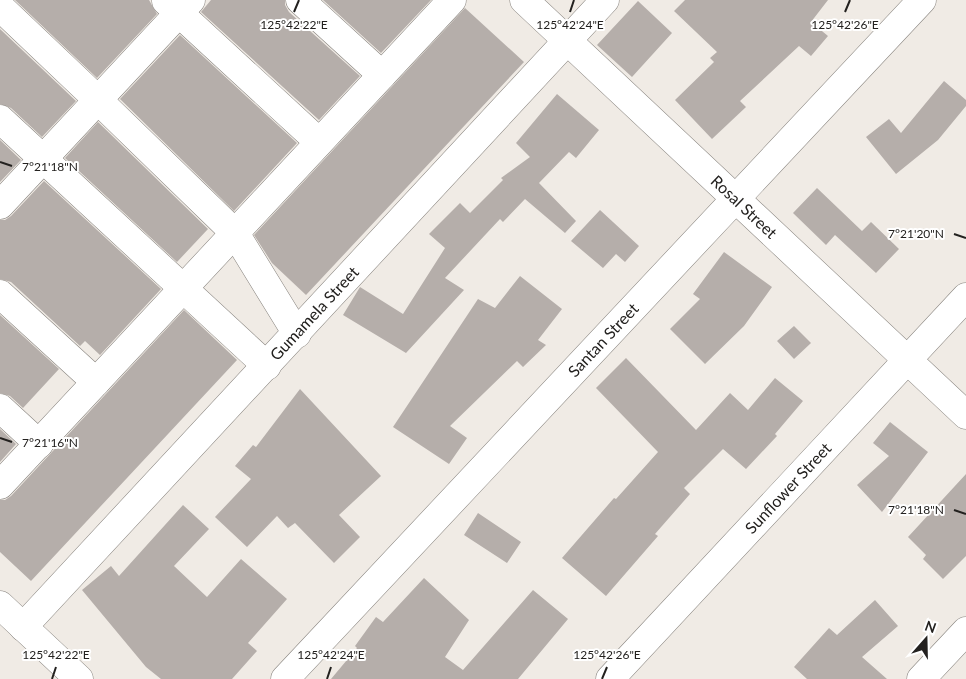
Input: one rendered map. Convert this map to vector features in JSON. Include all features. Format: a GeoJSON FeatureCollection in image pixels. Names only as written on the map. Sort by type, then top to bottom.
{"type":"FeatureCollection","features":[{"type":"Feature","properties":{"kind":"street"},"geometry":{"type":"LineString","coordinates":[[300,0],[382,75]]}},
{"type":"Feature","properties":{"kind":"street"},"geometry":{"type":"LineString","coordinates":[[0,485],[452,0]]}},
{"type":"Feature","properties":{"kind":"street","name":"Rosal Street"},"geometry":{"type":"LineString","coordinates":[[524,0],[966,415]]}},
{"type":"Feature","properties":{"kind":"street","name":"Gumamela Street"},"geometry":{"type":"LineString","coordinates":[[23,627],[605,0]]}},
{"type":"Feature","properties":{"kind":"street","name":"Santan Street"},"geometry":{"type":"LineString","coordinates":[[285,679],[922,0]]}},
{"type":"Feature","properties":{"kind":"street"},"geometry":{"type":"LineString","coordinates":[[0,205],[98,100],[178,4],[319,142]]}},
{"type":"Feature","properties":{"kind":"street"},"geometry":{"type":"LineString","coordinates":[[0,7],[235,233],[296,334]]}},
{"type":"Feature","properties":{"kind":"street"},"geometry":{"type":"LineString","coordinates":[[0,119],[267,366]]}},
{"type":"Feature","properties":{"kind":"street"},"geometry":{"type":"LineString","coordinates":[[0,294],[96,382]]}},
{"type":"Feature","properties":{"kind":"street","name":"Sunflower Street"},"geometry":{"type":"LineString","coordinates":[[610,679],[966,297]]}},
{"type":"Feature","properties":{"kind":"street"},"geometry":{"type":"LineString","coordinates":[[0,408],[39,444]]}},
{"type":"Feature","properties":{"kind":"street"},"geometry":{"type":"LineString","coordinates":[[0,605],[79,679]]}},
{"type":"Feature","properties":{"kind":"street"},"geometry":{"type":"LineString","coordinates":[[921,679],[966,631]]}},
{"type":"Feature","properties":{"kind":"building"},"geometry":{"type":"Polygon","coordinates":[[[15,0],[149,0],[157,14],[97,78],[15,0]]]}},
{"type":"Feature","properties":{"kind":"building"},"geometry":{"type":"Polygon","coordinates":[[[211,0],[285,0],[285,5],[289,12],[360,76],[319,120],[201,12],[211,0]]]}},
{"type":"Feature","properties":{"kind":"building"},"geometry":{"type":"Polygon","coordinates":[[[323,0],[431,0],[381,53],[323,0]]]}},
{"type":"Feature","properties":{"kind":"building"},"geometry":{"type":"Polygon","coordinates":[[[685,0],[828,0],[811,22],[828,36],[811,56],[799,46],[740,101],[746,107],[712,139],[675,100],[714,62],[710,58],[717,52],[674,11],[685,0]]]}},
{"type":"Feature","properties":{"kind":"building"},"geometry":{"type":"Polygon","coordinates":[[[638,1],[672,33],[632,77],[597,45],[638,1]]]}},
{"type":"Feature","properties":{"kind":"building"},"geometry":{"type":"Polygon","coordinates":[[[465,8],[524,62],[306,295],[272,263],[254,235],[465,8]]]}},
{"type":"Feature","properties":{"kind":"building"},"geometry":{"type":"Polygon","coordinates":[[[0,29],[76,101],[42,137],[11,108],[0,104],[0,29]]]}},
{"type":"Feature","properties":{"kind":"building"},"geometry":{"type":"Polygon","coordinates":[[[180,35],[297,143],[234,211],[120,99],[180,35]]]}},
{"type":"Feature","properties":{"kind":"building"},"geometry":{"type":"Polygon","coordinates":[[[944,81],[966,100],[966,106],[938,140],[896,174],[866,137],[889,119],[901,133],[944,81]]]}},
{"type":"Feature","properties":{"kind":"building"},"geometry":{"type":"Polygon","coordinates":[[[557,94],[599,130],[576,158],[569,152],[539,183],[576,221],[565,233],[525,199],[503,222],[500,219],[445,278],[464,290],[406,353],[343,315],[360,287],[403,314],[445,248],[429,234],[460,203],[470,213],[503,180],[501,178],[530,157],[516,143],[557,94]]]}},
{"type":"Feature","properties":{"kind":"building"},"geometry":{"type":"Polygon","coordinates":[[[98,122],[208,229],[177,262],[65,158],[98,122]]]}},
{"type":"Feature","properties":{"kind":"building"},"geometry":{"type":"Polygon","coordinates":[[[0,140],[21,160],[0,182],[0,140]]]}},
{"type":"Feature","properties":{"kind":"building"},"geometry":{"type":"Polygon","coordinates":[[[44,181],[161,289],[100,355],[85,341],[80,346],[11,282],[0,279],[0,220],[5,220],[11,216],[44,181]]]}},
{"type":"Feature","properties":{"kind":"building"},"geometry":{"type":"Polygon","coordinates":[[[817,188],[862,231],[871,222],[899,249],[876,273],[835,235],[826,245],[793,213],[817,188]]]}},
{"type":"Feature","properties":{"kind":"building"},"geometry":{"type":"Polygon","coordinates":[[[600,210],[639,246],[625,262],[616,254],[603,268],[571,241],[600,210]]]}},
{"type":"Feature","properties":{"kind":"building"},"geometry":{"type":"Polygon","coordinates":[[[724,252],[772,287],[744,326],[705,364],[670,329],[700,299],[693,294],[724,252]]]}},
{"type":"Feature","properties":{"kind":"building"},"geometry":{"type":"Polygon","coordinates":[[[520,276],[562,309],[538,340],[546,345],[523,367],[517,361],[450,426],[467,438],[449,464],[393,427],[478,299],[495,308],[520,276]]]}},
{"type":"Feature","properties":{"kind":"building"},"geometry":{"type":"Polygon","coordinates":[[[184,310],[237,360],[31,581],[0,552],[0,500],[5,500],[11,496],[184,310]]]}},
{"type":"Feature","properties":{"kind":"building"},"geometry":{"type":"Polygon","coordinates":[[[0,315],[59,369],[23,408],[10,396],[0,393],[0,315]]]}},
{"type":"Feature","properties":{"kind":"building"},"geometry":{"type":"Polygon","coordinates":[[[794,326],[811,343],[794,359],[777,341],[794,326]]]}},
{"type":"Feature","properties":{"kind":"building"},"geometry":{"type":"Polygon","coordinates":[[[626,358],[696,430],[730,393],[748,410],[775,378],[803,401],[775,434],[777,436],[746,469],[723,449],[684,488],[690,494],[655,534],[658,536],[606,596],[562,558],[614,498],[616,499],[658,452],[596,388],[626,358]]]}},
{"type":"Feature","properties":{"kind":"building"},"geometry":{"type":"Polygon","coordinates":[[[300,389],[381,476],[339,515],[360,537],[334,563],[295,523],[288,528],[277,516],[247,547],[215,517],[251,479],[235,466],[253,445],[256,447],[300,389]]]}},
{"type":"Feature","properties":{"kind":"building"},"geometry":{"type":"Polygon","coordinates":[[[890,422],[928,452],[882,512],[857,485],[889,456],[873,443],[890,422]]]}},
{"type":"Feature","properties":{"kind":"building"},"geometry":{"type":"Polygon","coordinates":[[[0,429],[16,444],[0,462],[0,429]]]}},
{"type":"Feature","properties":{"kind":"building"},"geometry":{"type":"Polygon","coordinates":[[[966,474],[966,556],[943,579],[923,559],[926,555],[908,537],[966,474]]]}},
{"type":"Feature","properties":{"kind":"building"},"geometry":{"type":"Polygon","coordinates":[[[183,505],[209,529],[174,566],[207,597],[241,559],[287,599],[248,643],[257,651],[232,679],[161,679],[146,667],[82,590],[111,566],[119,576],[183,505]]]}},
{"type":"Feature","properties":{"kind":"building"},"geometry":{"type":"Polygon","coordinates":[[[478,513],[521,542],[507,563],[464,535],[478,513]]]}},
{"type":"Feature","properties":{"kind":"building"},"geometry":{"type":"Polygon","coordinates":[[[424,578],[469,620],[445,657],[463,670],[533,590],[568,619],[518,679],[331,679],[357,648],[355,646],[376,617],[383,622],[424,578]]]}},
{"type":"Feature","properties":{"kind":"building"},"geometry":{"type":"Polygon","coordinates":[[[875,600],[898,626],[862,657],[887,679],[807,679],[794,667],[829,628],[837,635],[875,600]]]}}]}
